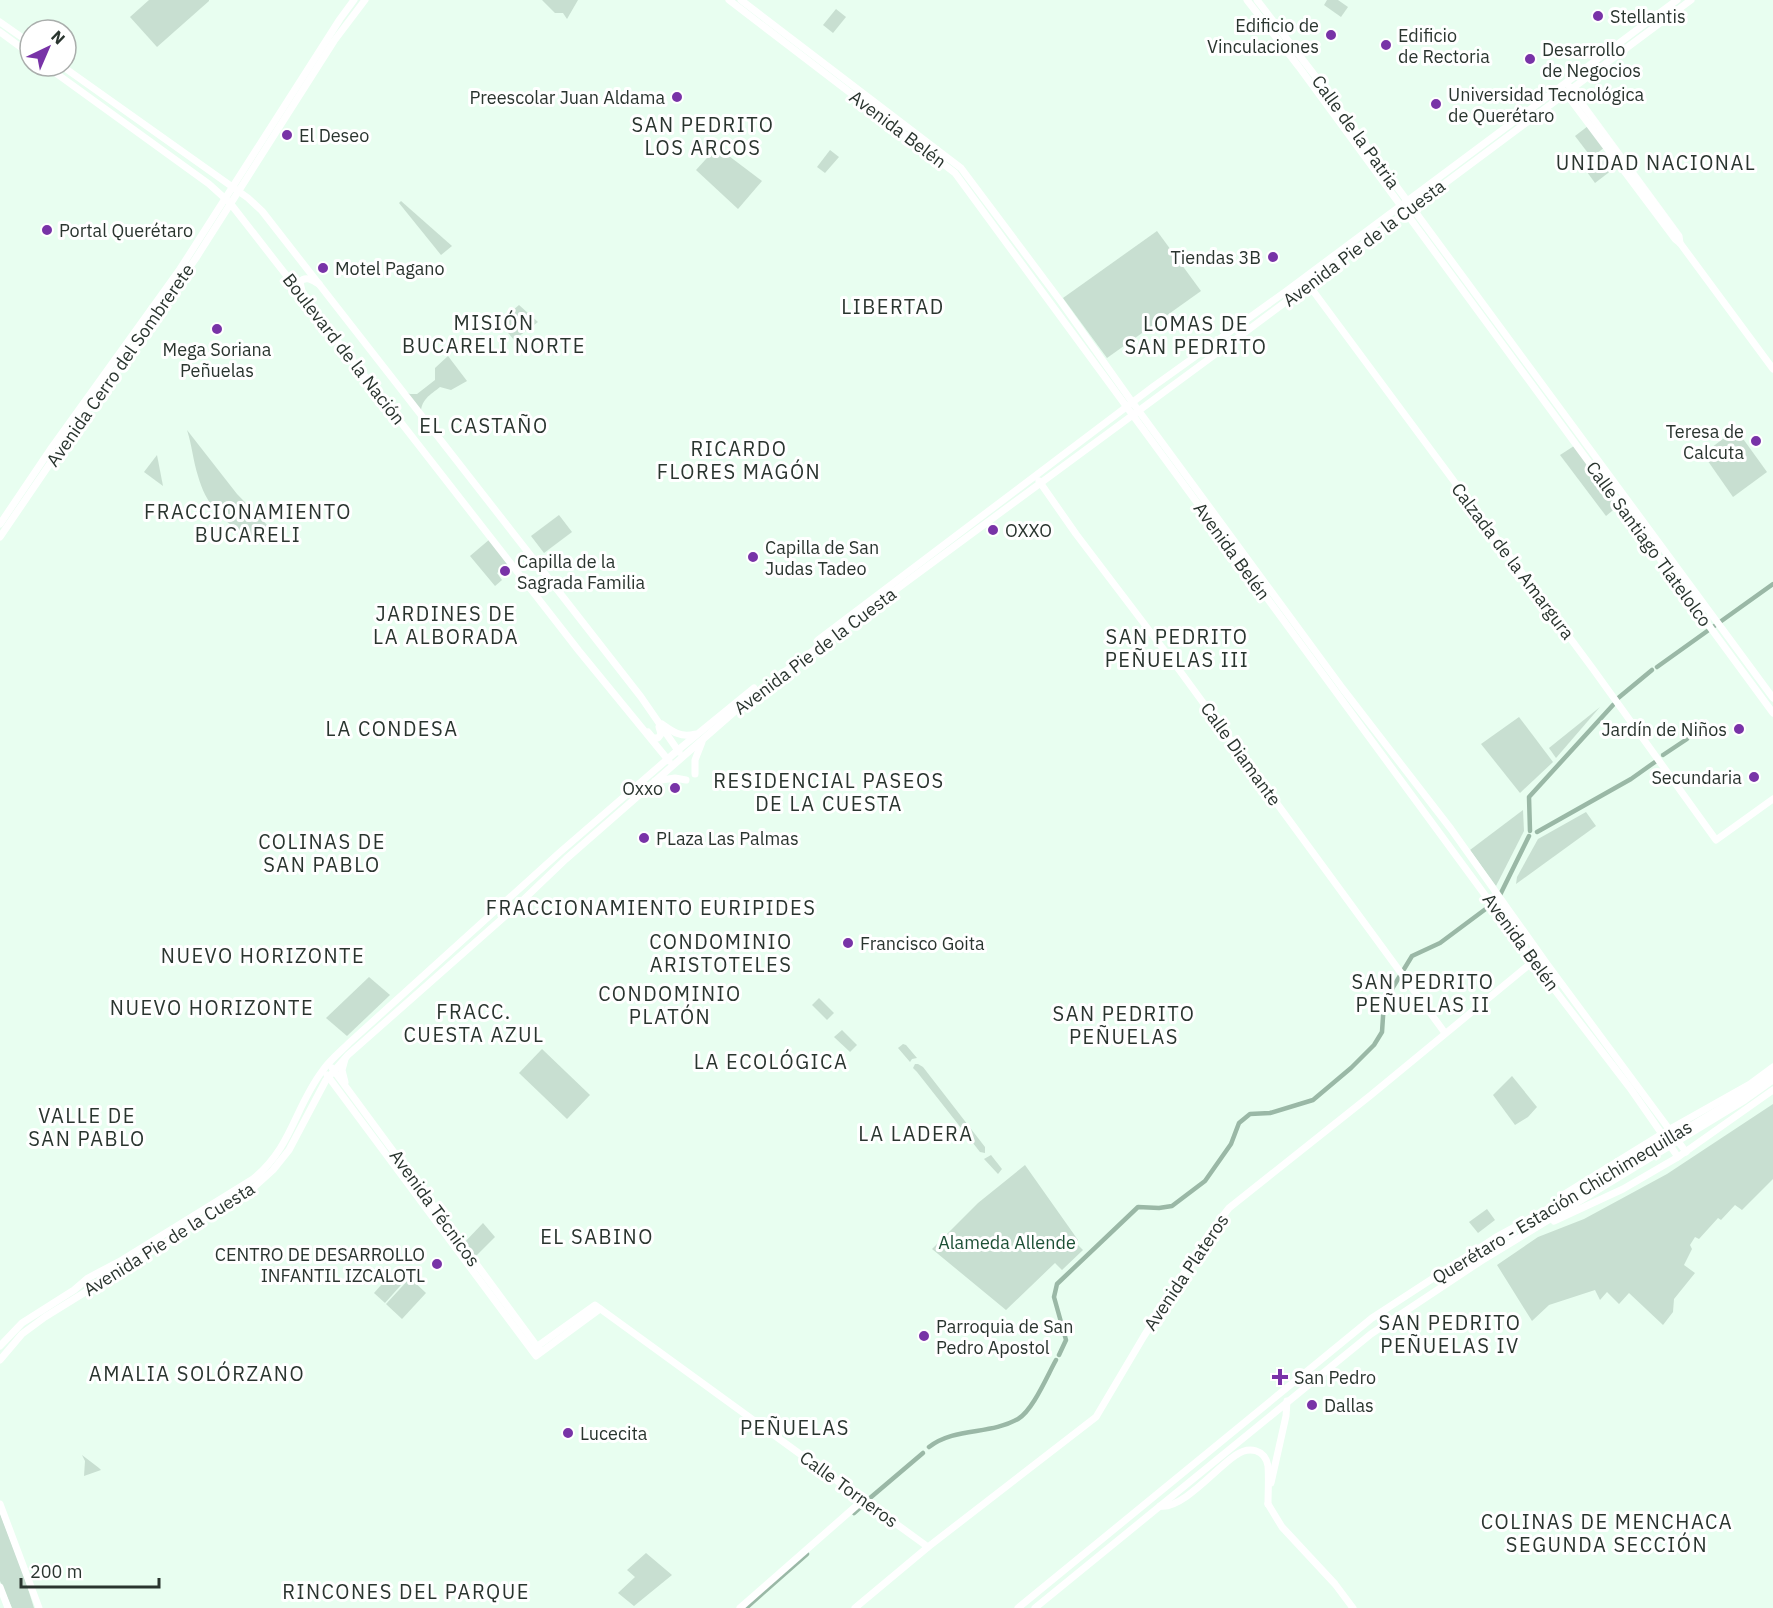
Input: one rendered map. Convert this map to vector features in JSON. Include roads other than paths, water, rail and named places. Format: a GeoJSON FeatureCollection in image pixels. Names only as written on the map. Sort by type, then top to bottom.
{"type":"FeatureCollection","features":[{"type":"Feature","properties":{"kind":"main road"},"geometry":{"type":"LineString","coordinates":[[235,190],[334,27],[354,0]]}},
{"type":"Feature","properties":{"kind":"main road"},"geometry":{"type":"LineString","coordinates":[[235,190],[334,41],[365,0]]}},
{"type":"Feature","properties":{"kind":"main road","name":"Avenida Belén"},"geometry":{"type":"LineString","coordinates":[[729,0],[955,173],[1130,405]]}},
{"type":"Feature","properties":{"kind":"main road","name":"Avenida Belén"},"geometry":{"type":"LineString","coordinates":[[741,0],[961,168],[1059,299],[1135,413],[1533,960],[1667,1132],[1686,1152]]}},
{"type":"Feature","properties":{"kind":"main road","name":"Calle de la Patria"},"geometry":{"type":"LineString","coordinates":[[1247,0],[1403,203]]}},
{"type":"Feature","properties":{"kind":"main road","name":"Calle de la Patria"},"geometry":{"type":"LineString","coordinates":[[1257,0],[1319,81],[1525,376]]}},
{"type":"Feature","properties":{"kind":"main road","name":"Avenida Pie de la Cuesta"},"geometry":{"type":"LineString","coordinates":[[1038,479],[1135,413],[1408,210],[1677,0]]}},
{"type":"Feature","properties":{"kind":"main road","name":"Avenida Pie de la Cuesta"},"geometry":{"type":"LineString","coordinates":[[0,1360],[22,1334],[45,1317],[252,1189],[273,1170],[289,1150],[328,1070],[348,1055],[653,782],[679,753],[1038,479],[1130,405],[1403,203],[1691,0]]}},
{"type":"Feature","properties":{"kind":"main road"},"geometry":{"type":"LineString","coordinates":[[0,22],[18,35]]}},
{"type":"Feature","properties":{"kind":"main road"},"geometry":{"type":"LineString","coordinates":[[0,32],[18,45]]}},
{"type":"Feature","properties":{"kind":"main road","name":"Boulevard de la Nación"},"geometry":{"type":"LineString","coordinates":[[78,77],[262,211],[641,697],[679,753]]}},
{"type":"Feature","properties":{"kind":"main road","name":"Boulevard de la Nación"},"geometry":{"type":"LineString","coordinates":[[62,78],[228,201],[623,706],[670,762]]}},
{"type":"Feature","properties":{"kind":"main road"},"geometry":{"type":"LineString","coordinates":[[1566,88],[1773,369]]}},
{"type":"Feature","properties":{"kind":"main road","name":"Avenida Cerro del Sombrerete"},"geometry":{"type":"LineString","coordinates":[[0,537],[96,397],[160,310],[235,190]]}},
{"type":"Feature","properties":{"kind":"main road","name":"Avenida Cerro del Sombrerete"},"geometry":{"type":"LineString","coordinates":[[0,524],[52,447],[228,201]]}},
{"type":"Feature","properties":{"kind":"main road","name":"Calle de la Patria"},"geometry":{"type":"LineString","coordinates":[[1408,210],[1539,380]]}},
{"type":"Feature","properties":{"kind":"main road"},"geometry":{"type":"LineString","coordinates":[[305,298],[300,285],[302,280],[308,278],[321,285]]}},
{"type":"Feature","properties":{"kind":"main road","name":"Calzada de la Amargura"},"geometry":{"type":"LineString","coordinates":[[1308,284],[1593,669],[1716,840],[1773,799]]}},
{"type":"Feature","properties":{"kind":"main road","name":"Calle Santiago Tlatelolco"},"geometry":{"type":"LineString","coordinates":[[1525,376],[1773,713]]}},
{"type":"Feature","properties":{"kind":"main road","name":"Calle Santiago Tlatelolco"},"geometry":{"type":"LineString","coordinates":[[1539,380],[1773,698]]}},
{"type":"Feature","properties":{"kind":"main road","name":"Avenida Belén"},"geometry":{"type":"LineString","coordinates":[[1135,413],[1451,828],[1667,1132],[1678,1157]]}},
{"type":"Feature","properties":{"kind":"main road","name":"Calle Diamante"},"geometry":{"type":"LineString","coordinates":[[1038,479],[1076,534],[1177,666],[1445,1033]]}},
{"type":"Feature","properties":{"kind":"main road"},"geometry":{"type":"LineString","coordinates":[[623,706],[652,737],[657,738],[661,734],[655,719]]}},
{"type":"Feature","properties":{"kind":"main road"},"geometry":{"type":"LineString","coordinates":[[655,719],[676,734],[701,737],[695,760],[695,774]]}},
{"type":"Feature","properties":{"kind":"main road","name":"Avenida Pie de la Cuesta"},"geometry":{"type":"LineString","coordinates":[[0,1346],[22,1323],[74,1290],[88,1278],[132,1254],[253,1179],[265,1169],[283,1146],[328,1070],[495,910],[670,762]]}},
{"type":"Feature","properties":{"kind":"main road"},"geometry":{"type":"LineString","coordinates":[[653,782],[669,778],[686,780]]}},
{"type":"Feature","properties":{"kind":"main road","name":"Avenida Plateros"},"geometry":{"type":"LineString","coordinates":[[855,1608],[928,1547],[1096,1417],[1144,1336],[1209,1234],[1229,1208],[1541,955]]}},
{"type":"Feature","properties":{"kind":"main road"},"geometry":{"type":"LineString","coordinates":[[315,1097],[328,1086],[344,1090],[342,1071],[348,1055]]}},
{"type":"Feature","properties":{"kind":"main road"},"geometry":{"type":"LineString","coordinates":[[1542,1210],[1667,1132],[1750,1084],[1773,1067]]}},
{"type":"Feature","properties":{"kind":"main road","name":"Avenida Técnicos"},"geometry":{"type":"LineString","coordinates":[[328,1070],[537,1351],[598,1307]]}},
{"type":"Feature","properties":{"kind":"main road","name":"Querétaro - Estación Chichimequillas"},"geometry":{"type":"LineString","coordinates":[[1035,1608],[1371,1334],[1481,1261],[1683,1134],[1773,1073]]}},
{"type":"Feature","properties":{"kind":"main road","name":"Querétaro - Estación Chichimequillas"},"geometry":{"type":"LineString","coordinates":[[1683,1134],[1745,1100],[1773,1080]]}},
{"type":"Feature","properties":{"kind":"main road"},"geometry":{"type":"LineString","coordinates":[[1530,1232],[1623,1189],[1678,1157],[1773,1090]]}},
{"type":"Feature","properties":{"kind":"main road","name":"Querétaro - Estación Chichimequillas"},"geometry":{"type":"LineString","coordinates":[[1018,1608],[1372,1318],[1542,1210],[1664,1146]]}},
{"type":"Feature","properties":{"kind":"main road","name":"Calle Torneros"},"geometry":{"type":"LineString","coordinates":[[598,1307],[928,1547]]}},
{"type":"Feature","properties":{"kind":"main road"},"geometry":{"type":"LineString","coordinates":[[1268,1504],[1287,1401]]}},
{"type":"Feature","properties":{"kind":"main road"},"geometry":{"type":"LineString","coordinates":[[1161,1490],[1158,1503],[1160,1506],[1167,1506],[1194,1489],[1235,1455],[1244,1450],[1252,1449],[1259,1452],[1264,1456],[1268,1466],[1268,1504],[1282,1527],[1335,1584],[1353,1608]]}},
{"type":"Feature","properties":{"kind":"main road"},"geometry":{"type":"LineString","coordinates":[[740,1608],[863,1500]]}},
{"type":"Feature","properties":{"kind":"main road"},"geometry":{"type":"LineString","coordinates":[[0,1504],[39,1608]]}},
{"type":"Feature","properties":{"kind":"main road"},"geometry":{"type":"LineString","coordinates":[[0,1587],[8,1608]]}},
{"type":"Feature","properties":{"kind":"waterway"},"geometry":{"type":"LineString","coordinates":[[1657,667],[1773,584]]}},
{"type":"Feature","properties":{"kind":"waterway"},"geometry":{"type":"LineString","coordinates":[[1617,699],[1652,670]]}},
{"type":"Feature","properties":{"kind":"waterway"},"geometry":{"type":"LineString","coordinates":[[1530,831],[1529,797],[1613,705]]}},
{"type":"Feature","properties":{"kind":"waterway"},"geometry":{"type":"LineString","coordinates":[[1663,755],[1687,739]]}},
{"type":"Feature","properties":{"kind":"waterway"},"geometry":{"type":"LineString","coordinates":[[1537,832],[1631,779],[1655,762]]}},
{"type":"Feature","properties":{"kind":"waterway"},"geometry":{"type":"LineString","coordinates":[[1500,895],[1529,836]]}},
{"type":"Feature","properties":{"kind":"waterway"},"geometry":{"type":"LineString","coordinates":[[1059,1355],[1066,1340],[1054,1297],[1057,1284],[1138,1207],[1172,1206],[1205,1181],[1231,1144],[1239,1123],[1250,1114],[1270,1113],[1313,1100],[1351,1068],[1374,1045],[1382,1032],[1384,1002],[1412,956],[1440,943],[1491,905]]}},
{"type":"Feature","properties":{"kind":"waterway"},"geometry":{"type":"LineString","coordinates":[[929,1447],[950,1436],[1007,1424],[1024,1415],[1056,1360]]}},
{"type":"Feature","properties":{"kind":"waterway"},"geometry":{"type":"LineString","coordinates":[[870,1498],[923,1453]]}},
{"type":"Feature","properties":{"kind":"waterway"},"geometry":{"type":"LineString","coordinates":[[854,1513],[863,1505]]}},
{"type":"Feature","properties":{"kind":"waterway"},"geometry":{"type":"LineString","coordinates":[[746,1608],[807,1554]]}},
{"type":"Feature","properties":{"kind":"place","name":"Stellantis"},"geometry":{"type":"Point","coordinates":[1598,16]}},
{"type":"Feature","properties":{"kind":"place","name":"Edificio de Vinculaciones"},"geometry":{"type":"Point","coordinates":[1331,35]}},
{"type":"Feature","properties":{"kind":"place","name":"Edificio de Rectoria"},"geometry":{"type":"Point","coordinates":[1386,45]}},
{"type":"Feature","properties":{"kind":"place","name":"Desarrollo de Negocios"},"geometry":{"type":"Point","coordinates":[1530,59]}},
{"type":"Feature","properties":{"kind":"place","name":"Preescolar Juan Aldama"},"geometry":{"type":"Point","coordinates":[677,97]}},
{"type":"Feature","properties":{"kind":"place","name":"Universidad Tecnológica de Querétaro"},"geometry":{"type":"Point","coordinates":[1436,104]}},
{"type":"Feature","properties":{"kind":"place","name":"El Deseo"},"geometry":{"type":"Point","coordinates":[287,135]}},
{"type":"Feature","properties":{"kind":"place","name":"Portal Querétaro"},"geometry":{"type":"Point","coordinates":[47,230]}},
{"type":"Feature","properties":{"kind":"place","name":"Tiendas 3B"},"geometry":{"type":"Point","coordinates":[1273,257]}},
{"type":"Feature","properties":{"kind":"place","name":"Motel Pagano"},"geometry":{"type":"Point","coordinates":[323,268]}},
{"type":"Feature","properties":{"kind":"place","name":"Mega Soriana Peñuelas"},"geometry":{"type":"Point","coordinates":[217,329]}},
{"type":"Feature","properties":{"kind":"place","name":"Teresa de Calcuta"},"geometry":{"type":"Point","coordinates":[1756,441]}},
{"type":"Feature","properties":{"kind":"place","name":"OXXO"},"geometry":{"type":"Point","coordinates":[993,530]}},
{"type":"Feature","properties":{"kind":"place","name":"Capilla de San Judas Tadeo"},"geometry":{"type":"Point","coordinates":[753,557]}},
{"type":"Feature","properties":{"kind":"place","name":"Capilla de la Sagrada Familia"},"geometry":{"type":"Point","coordinates":[505,571]}},
{"type":"Feature","properties":{"kind":"place","name":"Jardín de Niños"},"geometry":{"type":"Point","coordinates":[1739,729]}},
{"type":"Feature","properties":{"kind":"place","name":"Secundaria"},"geometry":{"type":"Point","coordinates":[1754,777]}},
{"type":"Feature","properties":{"kind":"place","name":"Oxxo"},"geometry":{"type":"Point","coordinates":[675,788]}},
{"type":"Feature","properties":{"kind":"place","name":"PLaza Las Palmas"},"geometry":{"type":"Point","coordinates":[644,838]}},
{"type":"Feature","properties":{"kind":"place","name":"Francisco Goita"},"geometry":{"type":"Point","coordinates":[848,943]}},
{"type":"Feature","properties":{"kind":"place","name":"CENTRO DE DESARROLLO INFANTIL IZCALOTL"},"geometry":{"type":"Point","coordinates":[437,1264]}},
{"type":"Feature","properties":{"kind":"place","name":"Parroquia de San Pedro Apostol"},"geometry":{"type":"Point","coordinates":[924,1336]}},
{"type":"Feature","properties":{"kind":"place","name":"San Pedro"},"geometry":{"type":"Point","coordinates":[1280,1377]}},
{"type":"Feature","properties":{"kind":"place","name":"Dallas"},"geometry":{"type":"Point","coordinates":[1312,1405]}},
{"type":"Feature","properties":{"kind":"place","name":"Lucecita"},"geometry":{"type":"Point","coordinates":[568,1433]}},
{"type":"Feature","properties":{"kind":"district","name":"SAN PEDRITO LOS ARCOS"},"geometry":{"type":"Point","coordinates":[703,136]}},
{"type":"Feature","properties":{"kind":"district","name":"UNIDAD NACIONAL"},"geometry":{"type":"Point","coordinates":[1656,162]}},
{"type":"Feature","properties":{"kind":"district","name":"LIBERTAD"},"geometry":{"type":"Point","coordinates":[893,306]}},
{"type":"Feature","properties":{"kind":"district","name":"MISIÓN BUCARELI NORTE"},"geometry":{"type":"Point","coordinates":[494,334]}},
{"type":"Feature","properties":{"kind":"district","name":"LOMAS DE SAN PEDRITO"},"geometry":{"type":"Point","coordinates":[1196,334]}},
{"type":"Feature","properties":{"kind":"district","name":"EL CASTAÑO"},"geometry":{"type":"Point","coordinates":[484,425]}},
{"type":"Feature","properties":{"kind":"district","name":"RICARDO FLORES MAGÓN"},"geometry":{"type":"Point","coordinates":[739,460]}},
{"type":"Feature","properties":{"kind":"district","name":"FRACCIONAMIENTO BUCARELI"},"geometry":{"type":"Point","coordinates":[248,522]}},
{"type":"Feature","properties":{"kind":"district","name":"JARDINES DE LA ALBORADA"},"geometry":{"type":"Point","coordinates":[446,624]}},
{"type":"Feature","properties":{"kind":"district","name":"SAN PEDRITO PEÑUELAS III"},"geometry":{"type":"Point","coordinates":[1177,648]}},
{"type":"Feature","properties":{"kind":"district","name":"LA CONDESA"},"geometry":{"type":"Point","coordinates":[392,728]}},
{"type":"Feature","properties":{"kind":"district","name":"RESIDENCIAL PASEOS DE LA CUESTA"},"geometry":{"type":"Point","coordinates":[829,792]}},
{"type":"Feature","properties":{"kind":"district","name":"COLINAS DE SAN PABLO"},"geometry":{"type":"Point","coordinates":[322,852]}},
{"type":"Feature","properties":{"kind":"district","name":"FRACCIONAMIENTO EURIPIDES"},"geometry":{"type":"Point","coordinates":[651,907]}},
{"type":"Feature","properties":{"kind":"district","name":"CONDOMINIO ARISTOTELES"},"geometry":{"type":"Point","coordinates":[721,952]}},
{"type":"Feature","properties":{"kind":"district","name":"NUEVO HORIZONTE"},"geometry":{"type":"Point","coordinates":[263,955]}},
{"type":"Feature","properties":{"kind":"district","name":"SAN PEDRITO PEÑUELAS II"},"geometry":{"type":"Point","coordinates":[1423,992]}},
{"type":"Feature","properties":{"kind":"district","name":"CONDOMINIO PLATÓN"},"geometry":{"type":"Point","coordinates":[670,1004]}},
{"type":"Feature","properties":{"kind":"district","name":"NUEVO HORIZONTE"},"geometry":{"type":"Point","coordinates":[212,1007]}},
{"type":"Feature","properties":{"kind":"district","name":"FRACC. CUESTA AZUL"},"geometry":{"type":"Point","coordinates":[474,1022]}},
{"type":"Feature","properties":{"kind":"district","name":"SAN PEDRITO PEÑUELAS"},"geometry":{"type":"Point","coordinates":[1124,1024]}},
{"type":"Feature","properties":{"kind":"district","name":"LA ECOLÓGICA"},"geometry":{"type":"Point","coordinates":[771,1061]}},
{"type":"Feature","properties":{"kind":"district","name":"VALLE DE SAN PABLO"},"geometry":{"type":"Point","coordinates":[87,1126]}},
{"type":"Feature","properties":{"kind":"district","name":"LA LADERA"},"geometry":{"type":"Point","coordinates":[916,1133]}},
{"type":"Feature","properties":{"kind":"district","name":"EL SABINO"},"geometry":{"type":"Point","coordinates":[597,1236]}},
{"type":"Feature","properties":{"kind":"district","name":"SAN PEDRITO PEÑUELAS IV"},"geometry":{"type":"Point","coordinates":[1450,1334]}},
{"type":"Feature","properties":{"kind":"district","name":"AMALIA SOLÓRZANO"},"geometry":{"type":"Point","coordinates":[197,1373]}},
{"type":"Feature","properties":{"kind":"district","name":"PEÑUELAS"},"geometry":{"type":"Point","coordinates":[795,1427]}},
{"type":"Feature","properties":{"kind":"district","name":"COLINAS DE MENCHACA SEGUNDA SECCIÓN"},"geometry":{"type":"Point","coordinates":[1607,1532]}},
{"type":"Feature","properties":{"kind":"district","name":"RINCONES DEL PARQUE"},"geometry":{"type":"Point","coordinates":[406,1591]}},
{"type":"Feature","properties":{"kind":"park label","name":"Alameda Allende"},"geometry":{"type":"Point","coordinates":[1007,1242]}}]}
